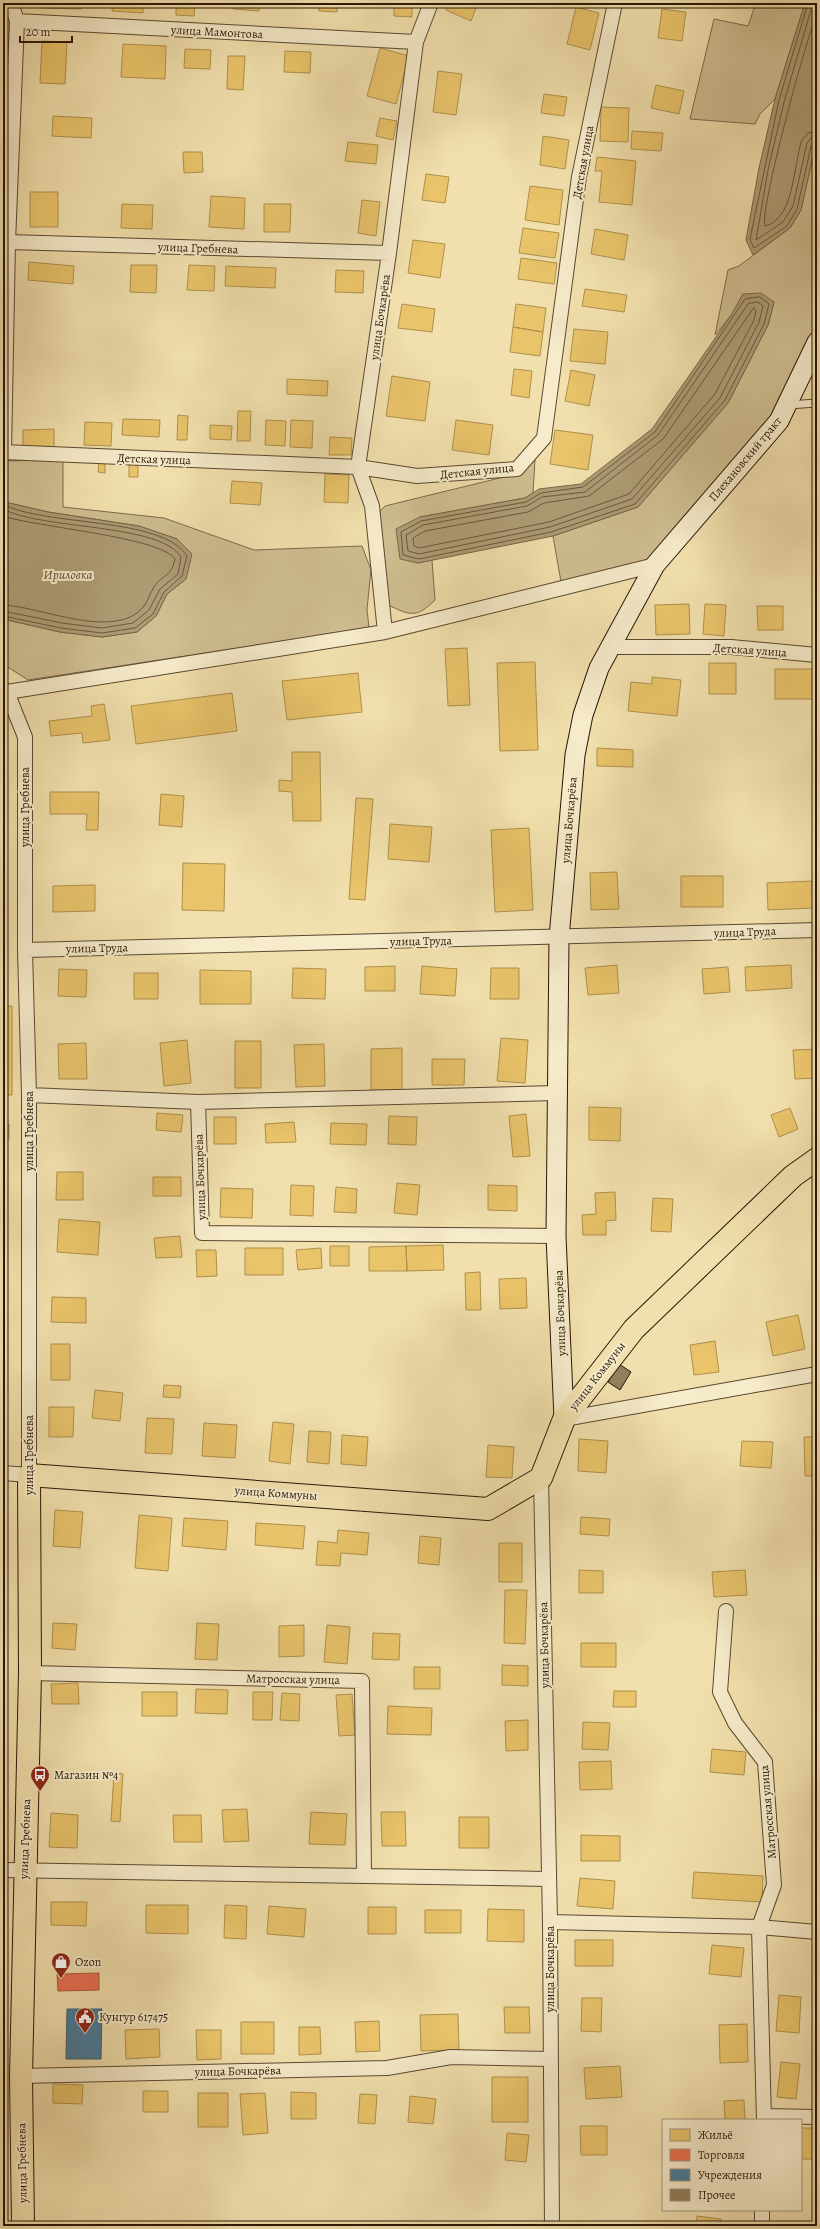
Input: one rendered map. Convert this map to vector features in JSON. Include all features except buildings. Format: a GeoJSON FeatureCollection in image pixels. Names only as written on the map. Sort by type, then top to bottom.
{"type":"FeatureCollection","features":[{"type":"Feature","properties":{"kind":"main road","name":"улица Коммуны"},"geometry":{"type":"LineString","coordinates":[[564,1419],[634,1329],[793,1176],[817,1159]]}},
{"type":"Feature","properties":{"kind":"main road","name":"улица Бочкарёва"},"geometry":{"type":"LineString","coordinates":[[541,1478],[564,1419]]}},
{"type":"Feature","properties":{"kind":"main road","name":"улица Коммуны"},"geometry":{"type":"LineString","coordinates":[[29,1475],[488,1509],[541,1478]]}},
{"type":"Feature","properties":{"kind":"main road","name":"улица Гребнева"},"geometry":{"type":"LineString","coordinates":[[23,2226],[21,2076],[13,1870],[30,1673],[29,1475]]}},
{"type":"Feature","properties":{"kind":"street"},"geometry":{"type":"LineString","coordinates":[[4,452],[8,242],[17,21],[11,3]]}},
{"type":"Feature","properties":{"kind":"street","name":"улица Бочкарёва"},"geometry":{"type":"LineString","coordinates":[[385,632],[372,506],[358,467],[389,253],[416,42],[431,3]]}},
{"type":"Feature","properties":{"kind":"street","name":"Детская улица"},"geometry":{"type":"LineString","coordinates":[[4,452],[358,467],[418,476],[517,469],[544,438],[579,177],[615,3]]}},
{"type":"Feature","properties":{"kind":"street","name":"улица Мамонтова"},"geometry":{"type":"LineString","coordinates":[[17,21],[416,42]]}},
{"type":"Feature","properties":{"kind":"street","name":"улица Гребнева"},"geometry":{"type":"LineString","coordinates":[[8,242],[389,253]]}},
{"type":"Feature","properties":{"kind":"street","name":"Плехановский тракт"},"geometry":{"type":"LineString","coordinates":[[655,565],[779,420],[817,342]]}},
{"type":"Feature","properties":{"kind":"street"},"geometry":{"type":"LineString","coordinates":[[5,690],[385,632],[655,565]]}},
{"type":"Feature","properties":{"kind":"street","name":"улица Бочкарёва"},"geometry":{"type":"LineString","coordinates":[[564,1419],[556,1236],[559,938],[575,755],[582,715],[599,668],[655,565]]}},
{"type":"Feature","properties":{"kind":"street","name":"Детская улица"},"geometry":{"type":"LineString","coordinates":[[611,647],[731,647],[817,655]]}},
{"type":"Feature","properties":{"kind":"street","name":"улица Гребнева"},"geometry":{"type":"LineString","coordinates":[[5,690],[25,737],[25,950],[29,1095],[29,1475]]}},
{"type":"Feature","properties":{"kind":"street","name":"улица Труда"},"geometry":{"type":"LineString","coordinates":[[25,950],[559,938],[817,930]]}},
{"type":"Feature","properties":{"kind":"street"},"geometry":{"type":"LineString","coordinates":[[29,1095],[198,1102],[557,1093]]}},
{"type":"Feature","properties":{"kind":"street","name":"улица Бочкарёва"},"geometry":{"type":"LineString","coordinates":[[198,1102],[202,1233],[556,1236]]}},
{"type":"Feature","properties":{"kind":"street","name":"улица Коммуны"},"geometry":{"type":"LineString","coordinates":[[564,1419],[817,1374]]}},
{"type":"Feature","properties":{"kind":"street","name":"улица Коммуны"},"geometry":{"type":"LineString","coordinates":[[3,1473],[29,1475]]}},
{"type":"Feature","properties":{"kind":"street","name":"улица Бочкарёва"},"geometry":{"type":"LineString","coordinates":[[541,1478],[550,1922],[552,2226]]}},
{"type":"Feature","properties":{"kind":"street","name":"Матросская улица"},"geometry":{"type":"LineString","coordinates":[[726,1611],[720,1692],[735,1723],[764,1762],[774,1885],[759,1927],[764,2118],[817,2117]]}},
{"type":"Feature","properties":{"kind":"street","name":"Матросская улица"},"geometry":{"type":"LineString","coordinates":[[30,1673],[362,1681],[364,1876]]}},
{"type":"Feature","properties":{"kind":"street"},"geometry":{"type":"LineString","coordinates":[[13,1870],[548,1878]]}},
{"type":"Feature","properties":{"kind":"street"},"geometry":{"type":"LineString","coordinates":[[550,1922],[759,1927],[817,1932]]}},
{"type":"Feature","properties":{"kind":"street","name":"улица Бочкарёва"},"geometry":{"type":"LineString","coordinates":[[21,2076],[387,2068],[451,2057],[550,2059]]}},
{"type":"Feature","properties":{"kind":"street"},"geometry":{"type":"LineString","coordinates":[[762,2211],[762,2226]]}},
{"type":"Feature","properties":{"kind":"lane"},"geometry":{"type":"LineString","coordinates":[[786,405],[817,403]]}},
{"type":"Feature","properties":{"kind":"shaded area"},"geometry":{"type":"Polygon","coordinates":[[[756,3],[805,3],[775,99],[760,114],[755,124],[690,119],[714,19],[748,26],[756,3]]]}},
{"type":"Feature","properties":{"kind":"shaded area"},"geometry":{"type":"Polygon","coordinates":[[[817,138],[817,328],[778,407],[648,561],[561,582],[553,536],[638,507],[728,403],[768,325],[774,302],[743,294],[732,314],[715,335],[728,270],[739,266],[790,228],[801,210],[817,138]]]}},
{"type":"Feature","properties":{"kind":"shaded area"},"geometry":{"type":"Polygon","coordinates":[[[63,458],[63,507],[164,518],[254,550],[362,546],[371,570],[367,609],[369,628],[28,680],[3,664],[3,619],[60,632],[102,637],[137,632],[156,616],[167,594],[186,579],[177,539],[139,526],[48,512],[9,503],[3,499],[3,459],[11,461],[63,458]]]}},
{"type":"Feature","properties":{"kind":"shaded area"},"geometry":{"type":"Polygon","coordinates":[[[535,460],[533,493],[525,498],[420,517],[418,563],[432,560],[435,600],[418,613],[408,613],[388,605],[378,513],[385,506],[516,474],[535,460]]]}},
{"type":"Feature","properties":{"kind":"water"},"geometry":{"type":"Polygon","coordinates":[[[805,3],[817,3],[817,138],[801,210],[790,228],[753,255],[746,240],[759,168],[775,99],[805,3]]]}},
{"type":"Feature","properties":{"kind":"water"},"geometry":{"type":"Polygon","coordinates":[[[761,293],[774,302],[768,325],[728,403],[638,507],[553,536],[418,563],[400,559],[396,529],[420,517],[525,498],[539,489],[581,484],[652,429],[732,314],[743,294],[761,293]]]}},
{"type":"Feature","properties":{"kind":"water","name":"Ириловка"},"geometry":{"type":"Polygon","coordinates":[[[3,499],[9,503],[48,512],[139,526],[177,539],[192,554],[186,579],[167,594],[156,616],[137,632],[102,637],[60,632],[3,619],[3,499]]]}},
{"type":"Feature","properties":{"kind":"place","name":"Магазин №4"},"geometry":{"type":"Point","coordinates":[40,1792]}},
{"type":"Feature","properties":{"kind":"place","name":"Ozon"},"geometry":{"type":"Point","coordinates":[61,1979]}},
{"type":"Feature","properties":{"kind":"place","name":"Кунгур 617475"},"geometry":{"type":"Point","coordinates":[85,2034]}}]}
